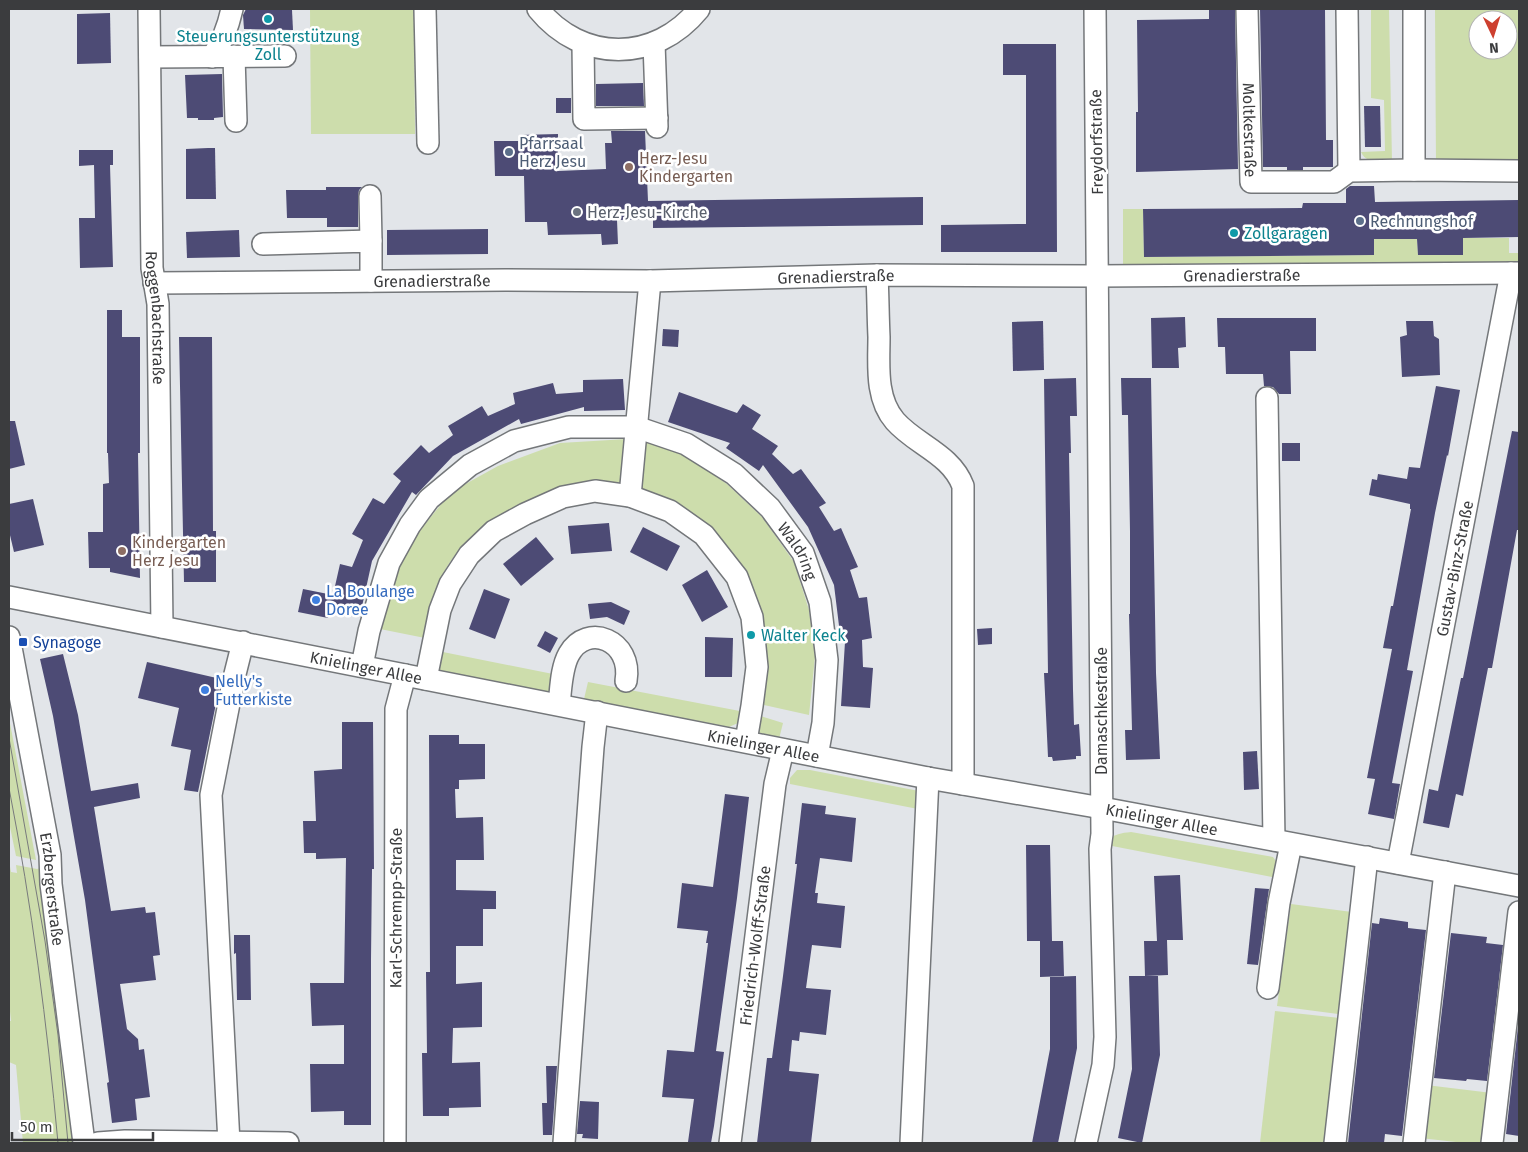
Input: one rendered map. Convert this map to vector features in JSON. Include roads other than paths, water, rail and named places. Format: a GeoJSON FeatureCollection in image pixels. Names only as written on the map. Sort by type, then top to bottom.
{"type":"FeatureCollection","features":[{"type":"Feature","properties":{"kind":"street","name":"Roggenbachstraße"},"geometry":{"type":"LineString","coordinates":[[149,9],[152,268],[158,304],[162,627]]}},
{"type":"Feature","properties":{"kind":"street"},"geometry":{"type":"LineString","coordinates":[[212,57],[229,25],[232,9]]}},
{"type":"Feature","properties":{"kind":"street"},"geometry":{"type":"LineString","coordinates":[[425,9],[428,143]]}},
{"type":"Feature","properties":{"kind":"street"},"geometry":{"type":"LineString","coordinates":[[538,9],[554,26],[583,44],[615,49],[631,49],[654,43],[679,28],[699,9]]}},
{"type":"Feature","properties":{"kind":"street","name":"Freydorfstraße"},"geometry":{"type":"LineString","coordinates":[[1095,9],[1098,276]]}},
{"type":"Feature","properties":{"kind":"street","name":"Moltkestraße"},"geometry":{"type":"LineString","coordinates":[[1247,9],[1251,182],[1334,182],[1349,171],[1519,171]]}},
{"type":"Feature","properties":{"kind":"street"},"geometry":{"type":"LineString","coordinates":[[1348,9],[1349,171]]}},
{"type":"Feature","properties":{"kind":"street"},"geometry":{"type":"LineString","coordinates":[[1414,9],[1414,170]]}},
{"type":"Feature","properties":{"kind":"street"},"geometry":{"type":"LineString","coordinates":[[583,44],[584,119],[657,122],[654,43]]}},
{"type":"Feature","properties":{"kind":"street"},"geometry":{"type":"LineString","coordinates":[[234,56],[236,121]]}},
{"type":"Feature","properties":{"kind":"street"},"geometry":{"type":"LineString","coordinates":[[150,57],[285,56]]}},
{"type":"Feature","properties":{"kind":"street"},"geometry":{"type":"LineString","coordinates":[[370,196],[371,281]]}},
{"type":"Feature","properties":{"kind":"street"},"geometry":{"type":"LineString","coordinates":[[263,244],[370,242]]}},
{"type":"Feature","properties":{"kind":"street","name":"Grenadierstraße"},"geometry":{"type":"LineString","coordinates":[[154,283],[650,281],[877,275],[1098,276],[1515,273]]}},
{"type":"Feature","properties":{"kind":"street","name":"Gustav-Binz-Straße"},"geometry":{"type":"LineString","coordinates":[[1398,863],[1515,273]]}},
{"type":"Feature","properties":{"kind":"street"},"geometry":{"type":"LineString","coordinates":[[877,275],[880,383],[888,411],[895,421],[907,432],[952,467],[959,476],[963,486],[963,784]]}},
{"type":"Feature","properties":{"kind":"street","name":"Damaschkestraße"},"geometry":{"type":"LineString","coordinates":[[1086,1143],[1101,1073],[1105,1037],[1100,848],[1102,808],[1098,276]]}},
{"type":"Feature","properties":{"kind":"street"},"geometry":{"type":"LineString","coordinates":[[630,496],[650,281]]}},
{"type":"Feature","properties":{"kind":"street"},"geometry":{"type":"LineString","coordinates":[[1267,398],[1283,842],[1279,902],[1268,988]]}},
{"type":"Feature","properties":{"kind":"street","name":"Waldring"},"geometry":{"type":"LineString","coordinates":[[362,666],[369,631],[389,563],[410,525],[429,499],[470,465],[514,441],[569,426],[636,427],[686,444],[734,474],[770,508],[802,553],[820,602],[827,660],[823,722],[817,756]]}},
{"type":"Feature","properties":{"kind":"street"},"geometry":{"type":"LineString","coordinates":[[426,679],[440,610],[450,584],[469,555],[494,531],[524,514],[563,497],[594,491],[630,496],[670,511],[704,535],[737,578],[752,616],[757,667],[746,742]]}},
{"type":"Feature","properties":{"kind":"street","name":"Knielinger Allee"},"geometry":{"type":"LineString","coordinates":[[9,597],[928,778],[1102,808],[1519,886]]}},
{"type":"Feature","properties":{"kind":"street","name":"Erzbergerstraße"},"geometry":{"type":"LineString","coordinates":[[9,637],[50,855],[51,884],[84,1143]]}},
{"type":"Feature","properties":{"kind":"street"},"geometry":{"type":"LineString","coordinates":[[559,704],[564,669],[568,656],[574,647],[583,641],[592,638],[602,639],[611,642],[619,648],[627,666],[626,681]]}},
{"type":"Feature","properties":{"kind":"street"},"geometry":{"type":"LineString","coordinates":[[229,1142],[211,795],[243,642]]}},
{"type":"Feature","properties":{"kind":"street","name":"Karl-Schrempp-Straße"},"geometry":{"type":"LineString","coordinates":[[395,1143],[396,709],[405,675]]}},
{"type":"Feature","properties":{"kind":"street"},"geometry":{"type":"LineString","coordinates":[[564,1143],[591,767],[597,712]]}},
{"type":"Feature","properties":{"kind":"street","name":"Friedrich-Wolff-Straße"},"geometry":{"type":"LineString","coordinates":[[730,1143],[775,784],[783,750]]}},
{"type":"Feature","properties":{"kind":"street"},"geometry":{"type":"LineString","coordinates":[[911,1143],[928,778]]}},
{"type":"Feature","properties":{"kind":"street"},"geometry":{"type":"LineString","coordinates":[[1335,1143],[1366,857]]}},
{"type":"Feature","properties":{"kind":"street"},"geometry":{"type":"LineString","coordinates":[[1414,1143],[1445,872]]}},
{"type":"Feature","properties":{"kind":"street"},"geometry":{"type":"LineString","coordinates":[[1492,1143],[1519,912]]}},
{"type":"Feature","properties":{"kind":"street"},"geometry":{"type":"LineString","coordinates":[[98,1143],[125,1141],[288,1143]]}},
{"type":"Feature","properties":{"kind":"tram line"},"geometry":{"type":"LineString","coordinates":[[9,738],[45,941],[58,1035],[68,1143]]}},
{"type":"Feature","properties":{"kind":"tram line"},"geometry":{"type":"LineString","coordinates":[[9,788],[38,965],[58,1143]]}},
{"type":"Feature","properties":{"kind":"place","name":"Steuerungsunterstützung Zoll"},"geometry":{"type":"Point","coordinates":[268,19]}},
{"type":"Feature","properties":{"kind":"place","name":"Pfarrsaal Herz Jesu"},"geometry":{"type":"Point","coordinates":[509,152]}},
{"type":"Feature","properties":{"kind":"place","name":"Herz-Jesu Kindergarten"},"geometry":{"type":"Point","coordinates":[629,167]}},
{"type":"Feature","properties":{"kind":"place","name":"Herz-Jesu-Kirche"},"geometry":{"type":"Point","coordinates":[577,212]}},
{"type":"Feature","properties":{"kind":"place","name":"Rechnungshof"},"geometry":{"type":"Point","coordinates":[1360,221]}},
{"type":"Feature","properties":{"kind":"place","name":"Zollgaragen"},"geometry":{"type":"Point","coordinates":[1234,233]}},
{"type":"Feature","properties":{"kind":"place","name":"Kindergarten Herz Jesu"},"geometry":{"type":"Point","coordinates":[122,551]}},
{"type":"Feature","properties":{"kind":"place","name":"La Boulange Doree"},"geometry":{"type":"Point","coordinates":[316,600]}},
{"type":"Feature","properties":{"kind":"place","name":"Walter Keck"},"geometry":{"type":"Point","coordinates":[751,635]}},
{"type":"Feature","properties":{"kind":"place","name":"Synagoge"},"geometry":{"type":"Point","coordinates":[23,642]}},
{"type":"Feature","properties":{"kind":"place","name":"Nelly's Futterkiste"},"geometry":{"type":"Point","coordinates":[205,690]}}]}
